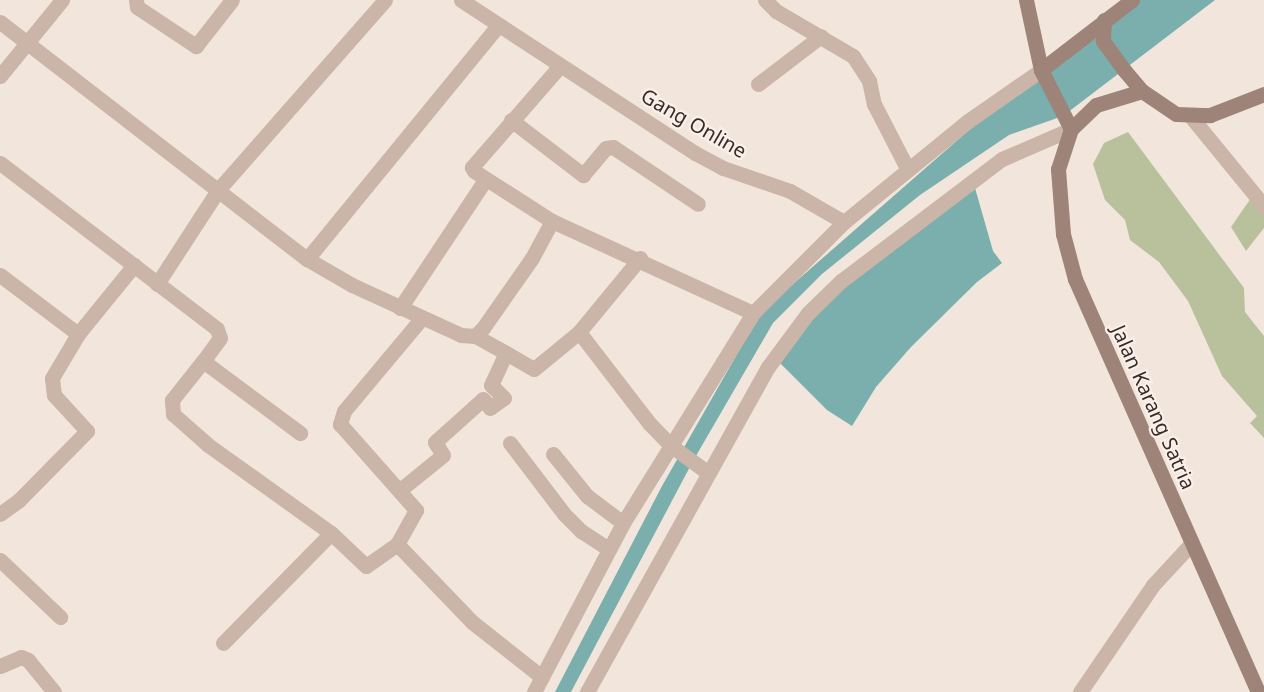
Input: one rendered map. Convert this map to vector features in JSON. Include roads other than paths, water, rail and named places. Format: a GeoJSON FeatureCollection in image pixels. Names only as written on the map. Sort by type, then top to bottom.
{"type":"FeatureCollection","features":[{"type":"Feature","properties":{"kind":"street"},"geometry":{"type":"LineString","coordinates":[[0,76],[62,0]]}},
{"type":"Feature","properties":{"kind":"street"},"geometry":{"type":"LineString","coordinates":[[136,0],[136,7],[196,46],[232,0]]}},
{"type":"Feature","properties":{"kind":"street"},"geometry":{"type":"LineString","coordinates":[[157,284],[218,190],[385,0]]}},
{"type":"Feature","properties":{"kind":"street","name":"Gang Online"},"geometry":{"type":"LineString","coordinates":[[460,0],[559,67],[695,153],[741,175],[784,188],[843,222]]}},
{"type":"Feature","properties":{"kind":"street"},"geometry":{"type":"LineString","coordinates":[[765,0],[776,11],[853,56],[864,70],[874,104],[908,170]]}},
{"type":"Feature","properties":{"kind":"street"},"geometry":{"type":"LineString","coordinates":[[1026,0],[1041,70],[1071,129]]}},
{"type":"Feature","properties":{"kind":"street"},"geometry":{"type":"LineString","coordinates":[[534,692],[623,523],[753,313],[843,222],[968,121],[1041,70],[1132,0]]}},
{"type":"Feature","properties":{"kind":"street"},"geometry":{"type":"LineString","coordinates":[[1104,20],[1103,41],[1125,71],[1142,91],[1176,114],[1192,118],[1210,115],[1264,94]]}},
{"type":"Feature","properties":{"kind":"street"},"geometry":{"type":"LineString","coordinates":[[0,22],[307,259],[421,319],[461,335],[475,336],[534,369],[579,332],[640,258]]}},
{"type":"Feature","properties":{"kind":"street"},"geometry":{"type":"LineString","coordinates":[[307,259],[498,26]]}},
{"type":"Feature","properties":{"kind":"street"},"geometry":{"type":"LineString","coordinates":[[758,84],[821,36]]}},
{"type":"Feature","properties":{"kind":"street"},"geometry":{"type":"LineString","coordinates":[[559,67],[472,167],[485,180],[552,222],[640,258],[753,313]]}},
{"type":"Feature","properties":{"kind":"street"},"geometry":{"type":"LineString","coordinates":[[587,692],[701,469],[768,367],[808,313],[841,281],[1002,159],[1071,129],[1096,105],[1142,91]]}},
{"type":"Feature","properties":{"kind":"street"},"geometry":{"type":"LineString","coordinates":[[1192,118],[1264,206]]}},
{"type":"Feature","properties":{"kind":"street"},"geometry":{"type":"LineString","coordinates":[[511,120],[583,175],[606,148],[613,147],[698,204]]}},
{"type":"Feature","properties":{"kind":"street","name":"Jalan Karang Satria"},"geometry":{"type":"LineString","coordinates":[[1071,129],[1058,169],[1063,234],[1075,279],[1258,692]]}},
{"type":"Feature","properties":{"kind":"street"},"geometry":{"type":"LineString","coordinates":[[0,163],[220,333],[172,400],[173,414],[208,445],[331,533],[366,566],[397,544],[416,510],[400,489],[343,430],[341,417],[421,319]]}},
{"type":"Feature","properties":{"kind":"street"},"geometry":{"type":"LineString","coordinates":[[400,308],[485,180]]}},
{"type":"Feature","properties":{"kind":"street"},"geometry":{"type":"LineString","coordinates":[[475,336],[520,276],[552,222]]}},
{"type":"Feature","properties":{"kind":"street"},"geometry":{"type":"LineString","coordinates":[[0,514],[19,500],[87,431],[50,387],[52,378],[78,334],[134,265]]}},
{"type":"Feature","properties":{"kind":"street"},"geometry":{"type":"LineString","coordinates":[[0,275],[78,334]]}},
{"type":"Feature","properties":{"kind":"street"},"geometry":{"type":"LineString","coordinates":[[579,332],[670,445],[701,469]]}},
{"type":"Feature","properties":{"kind":"street"},"geometry":{"type":"LineString","coordinates":[[400,489],[443,454],[435,442],[483,399],[490,408],[504,398],[491,386],[506,353]]}},
{"type":"Feature","properties":{"kind":"street"},"geometry":{"type":"LineString","coordinates":[[202,361],[300,433]]}},
{"type":"Feature","properties":{"kind":"street"},"geometry":{"type":"LineString","coordinates":[[510,443],[564,514],[581,531],[609,549]]}},
{"type":"Feature","properties":{"kind":"street"},"geometry":{"type":"LineString","coordinates":[[553,454],[587,496],[623,523]]}},
{"type":"Feature","properties":{"kind":"street"},"geometry":{"type":"LineString","coordinates":[[223,643],[331,533]]}},
{"type":"Feature","properties":{"kind":"street"},"geometry":{"type":"LineString","coordinates":[[397,544],[472,622],[542,677]]}},
{"type":"Feature","properties":{"kind":"street"},"geometry":{"type":"LineString","coordinates":[[1080,692],[1153,585],[1191,544]]}},
{"type":"Feature","properties":{"kind":"street"},"geometry":{"type":"LineString","coordinates":[[0,560],[60,617]]}},
{"type":"Feature","properties":{"kind":"street"},"geometry":{"type":"LineString","coordinates":[[0,666],[21,657],[28,660],[54,692]]}},
{"type":"Feature","properties":{"kind":"water"},"geometry":{"type":"Polygon","coordinates":[[[1132,0],[1215,0],[1063,116],[1009,135],[920,195],[822,274],[773,323],[693,461],[571,692],[555,692],[662,486],[761,312],[969,130],[1132,0]]]}},
{"type":"Feature","properties":{"kind":"water"},"geometry":{"type":"Polygon","coordinates":[[[973,181],[993,251],[1002,263],[977,282],[911,347],[876,387],[852,426],[827,410],[776,359],[808,313],[973,181]]]}}]}
